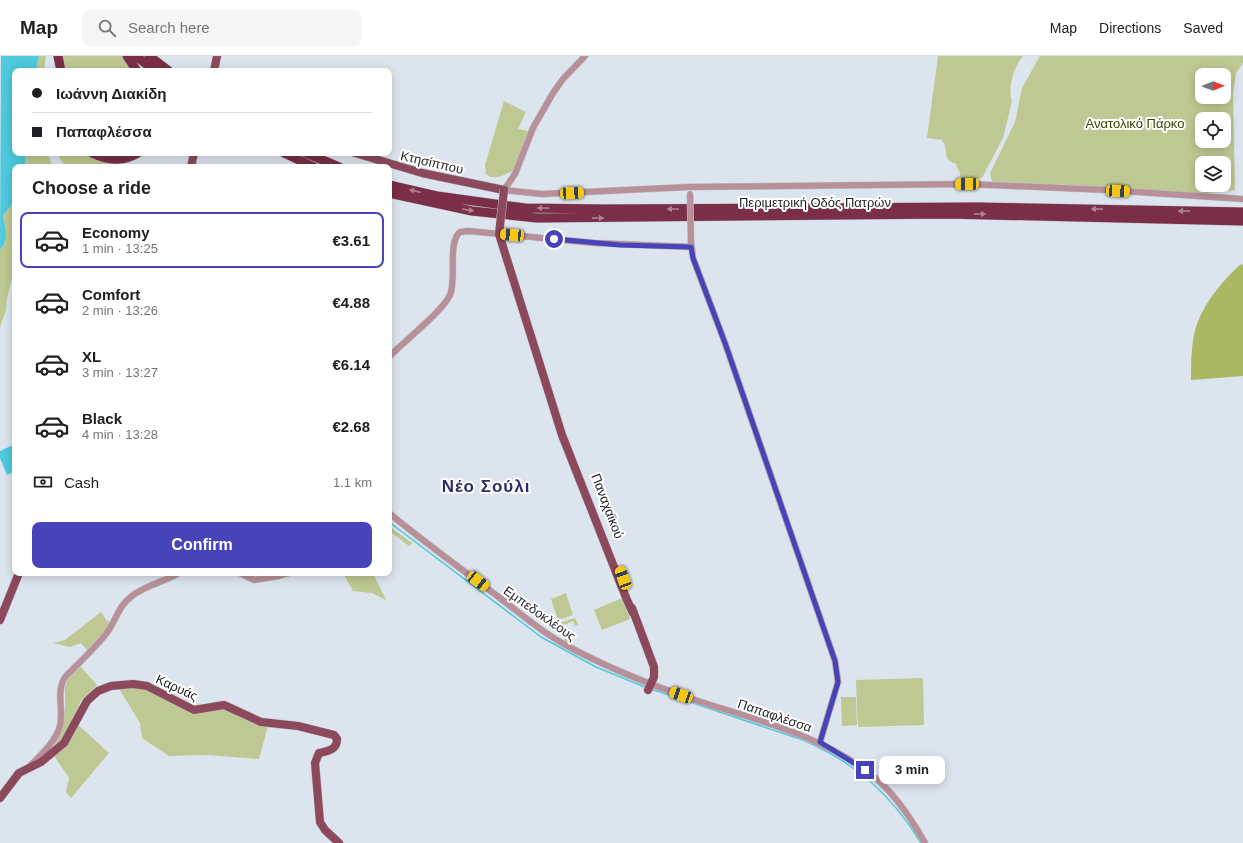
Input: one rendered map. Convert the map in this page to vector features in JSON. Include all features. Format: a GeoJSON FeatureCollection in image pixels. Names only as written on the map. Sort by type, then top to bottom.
{"type":"FeatureCollection","features":[{"type":"Feature","properties":{"kind":"highway"},"geometry":{"type":"LineString","coordinates":[[58,56],[60,68]]}},
{"type":"Feature","properties":{"kind":"highway"},"geometry":{"type":"LineString","coordinates":[[127,56],[135,68]]}},
{"type":"Feature","properties":{"kind":"highway"},"geometry":{"type":"LineString","coordinates":[[136,56],[151,68]]}},
{"type":"Feature","properties":{"kind":"highway"},"geometry":{"type":"LineString","coordinates":[[150,56],[166,68]]}},
{"type":"Feature","properties":{"kind":"highway"},"geometry":{"type":"LineString","coordinates":[[154,56],[167,68]]}},
{"type":"Feature","properties":{"kind":"highway"},"geometry":{"type":"LineString","coordinates":[[100,156],[107,159],[117,160],[132,156]]}},
{"type":"Feature","properties":{"kind":"highway"},"geometry":{"type":"LineString","coordinates":[[290,156],[308,164]]}},
{"type":"Feature","properties":{"kind":"highway"},"geometry":{"type":"LineString","coordinates":[[313,156],[332,164]]}},
{"type":"Feature","properties":{"kind":"highway","name":"Περιμετρική Οδός Πατρών"},"geometry":{"type":"LineString","coordinates":[[392,186],[437,196],[525,208],[977,207],[1243,212]]}},
{"type":"Feature","properties":{"kind":"highway","name":"Περιμετρική Οδός Πατρών"},"geometry":{"type":"LineString","coordinates":[[392,194],[472,211],[542,218],[948,214],[1243,221]]}},
{"type":"Feature","properties":{"kind":"main road"},"geometry":{"type":"LineString","coordinates":[[215,68],[217,56]]}},
{"type":"Feature","properties":{"kind":"main road","name":"Κτησίππου"},"geometry":{"type":"LineString","coordinates":[[365,156],[392,164]]}},
{"type":"Feature","properties":{"kind":"main road","name":"Κτησίππου"},"geometry":{"type":"LineString","coordinates":[[392,164],[422,173],[504,190]]}},
{"type":"Feature","properties":{"kind":"main road"},"geometry":{"type":"LineString","coordinates":[[499,234],[504,190]]}},
{"type":"Feature","properties":{"kind":"main road","name":"Παναχαϊκού"},"geometry":{"type":"LineString","coordinates":[[499,234],[531,340],[556,411],[562,435],[653,664],[654,677],[649,687]]}},
{"type":"Feature","properties":{"kind":"main road"},"geometry":{"type":"LineString","coordinates":[[0,620],[17,576]]}},
{"type":"Feature","properties":{"kind":"main road","name":"Καρυάς"},"geometry":{"type":"LineString","coordinates":[[0,798],[19,773],[41,762],[64,743],[87,701],[98,691],[121,685],[147,686],[194,710],[224,705],[261,722],[298,726],[334,735],[337,739],[335,746],[332,749],[319,753],[315,763],[320,822],[325,830],[339,843]]}},
{"type":"Feature","properties":{"kind":"street"},"geometry":{"type":"LineString","coordinates":[[585,56],[563,79],[553,93],[534,128],[515,174],[504,190],[542,194],[967,184],[1107,190],[1243,199]]}},
{"type":"Feature","properties":{"kind":"street"},"geometry":{"type":"LineString","coordinates":[[689,190],[693,258],[725,343],[835,661],[838,682],[820,742]]}},
{"type":"Feature","properties":{"kind":"street"},"geometry":{"type":"LineString","coordinates":[[392,354],[448,298],[452,286],[454,246],[458,233],[468,231],[595,243],[691,244]]}},
{"type":"Feature","properties":{"kind":"street","name":"Εμπεδοκλέους"},"geometry":{"type":"LineString","coordinates":[[392,515],[424,542],[548,635],[609,668],[649,687]]}},
{"type":"Feature","properties":{"kind":"street"},"geometry":{"type":"LineString","coordinates":[[27,768],[40,755],[57,733],[61,719],[62,682],[66,676],[106,634],[126,600],[143,588],[168,580],[174,576]]}},
{"type":"Feature","properties":{"kind":"street"},"geometry":{"type":"LineString","coordinates":[[246,576],[254,580],[279,576]]}},
{"type":"Feature","properties":{"kind":"street","name":"Παπαφλέσσα"},"geometry":{"type":"LineString","coordinates":[[649,687],[780,727],[820,742],[865,770],[888,791],[908,814],[925,843]]}},
{"type":"Feature","properties":{"kind":"green space"},"geometry":{"type":"Polygon","coordinates":[[[39,56],[46,56],[44,68],[37,68],[39,56]]]}},
{"type":"Feature","properties":{"kind":"green space"},"geometry":{"type":"Polygon","coordinates":[[[62,56],[124,56],[132,68],[64,68],[62,56]]]}},
{"type":"Feature","properties":{"kind":"green space"},"geometry":{"type":"Polygon","coordinates":[[[938,56],[1023,56],[1012,77],[1010,90],[1012,101],[1003,138],[982,178],[962,179],[956,164],[948,159],[942,140],[927,138],[938,56]]]}},
{"type":"Feature","properties":{"kind":"green space","name":"Ανατολικό Πάρκο"},"geometry":{"type":"Polygon","coordinates":[[[1040,56],[1243,56],[1243,63],[1236,73],[1233,94],[1235,190],[1231,190],[1231,156],[1195,156],[1195,192],[1218,192],[1193,195],[1069,185],[992,182],[990,173],[1015,122],[1022,88],[1040,56]]]}},
{"type":"Feature","properties":{"kind":"green space"},"geometry":{"type":"Polygon","coordinates":[[[504,101],[526,112],[518,129],[528,131],[514,170],[503,175],[492,177],[486,174],[485,165],[504,101]]]}},
{"type":"Feature","properties":{"kind":"green space"},"geometry":{"type":"Polygon","coordinates":[[[25,156],[49,156],[52,164],[26,164],[25,156]]]}},
{"type":"Feature","properties":{"kind":"green space"},"geometry":{"type":"Polygon","coordinates":[[[58,156],[90,156],[96,160],[110,164],[64,164],[58,156]]]}},
{"type":"Feature","properties":{"kind":"green space"},"geometry":{"type":"Polygon","coordinates":[[[12,203],[12,277],[6,310],[0,327],[0,250],[6,237],[3,215],[12,203]]]}},
{"type":"Feature","properties":{"kind":"green space"},"geometry":{"type":"Polygon","coordinates":[[[1243,264],[1243,376],[1191,380],[1191,357],[1194,333],[1202,312],[1217,290],[1234,270],[1243,264]]]}},
{"type":"Feature","properties":{"kind":"green space"},"geometry":{"type":"Polygon","coordinates":[[[392,528],[412,543],[409,546],[392,533],[392,528]]]}},
{"type":"Feature","properties":{"kind":"green space"},"geometry":{"type":"Polygon","coordinates":[[[345,576],[374,576],[386,600],[372,593],[353,591],[345,576]]]}},
{"type":"Feature","properties":{"kind":"green space"},"geometry":{"type":"Polygon","coordinates":[[[566,593],[573,615],[558,620],[551,599],[566,593]]]}},
{"type":"Feature","properties":{"kind":"green space"},"geometry":{"type":"Polygon","coordinates":[[[622,598],[630,619],[602,630],[594,610],[622,598]]]}},
{"type":"Feature","properties":{"kind":"green space"},"geometry":{"type":"Polygon","coordinates":[[[101,612],[107,621],[109,620],[108,627],[87,650],[81,643],[70,647],[53,643],[65,640],[101,612]]]}},
{"type":"Feature","properties":{"kind":"green space"},"geometry":{"type":"Polygon","coordinates":[[[575,618],[578,625],[575,626],[573,621],[562,626],[563,630],[565,629],[569,640],[572,639],[573,642],[566,643],[559,623],[575,618]]]}},
{"type":"Feature","properties":{"kind":"green space"},"geometry":{"type":"Polygon","coordinates":[[[80,666],[97,685],[81,700],[73,721],[63,738],[43,757],[63,720],[65,689],[68,679],[80,666]]]}},
{"type":"Feature","properties":{"kind":"green space"},"geometry":{"type":"Polygon","coordinates":[[[923,678],[924,725],[858,727],[856,680],[923,678]]]}},
{"type":"Feature","properties":{"kind":"green space"},"geometry":{"type":"Polygon","coordinates":[[[118,687],[148,688],[180,707],[220,707],[268,726],[259,759],[207,755],[169,756],[142,738],[140,723],[118,687]]]}},
{"type":"Feature","properties":{"kind":"green space"},"geometry":{"type":"Polygon","coordinates":[[[841,697],[856,697],[857,725],[842,726],[841,697]]]}},
{"type":"Feature","properties":{"kind":"green space"},"geometry":{"type":"Polygon","coordinates":[[[76,723],[109,753],[71,798],[66,792],[69,778],[53,754],[76,723]]]}},
{"type":"Feature","properties":{"kind":"water"},"geometry":{"type":"Polygon","coordinates":[[[1,56],[39,56],[37,68],[12,68],[12,156],[25,156],[26,164],[12,164],[12,203],[3,215],[6,237],[0,250],[1,56]]]}},
{"type":"Feature","properties":{"kind":"water"},"geometry":{"type":"Polygon","coordinates":[[[12,445],[12,472],[7,475],[0,458],[0,451],[12,445]]]}},
{"type":"Feature","properties":{"kind":"waterway"},"geometry":{"type":"LineString","coordinates":[[392,524],[541,637],[596,667],[645,687]]}},
{"type":"Feature","properties":{"kind":"waterway"},"geometry":{"type":"LineString","coordinates":[[651,689],[803,740],[840,759],[871,782],[884,795],[897,809],[921,843]]}},
{"type":"Feature","properties":{"kind":"district","name":"Νέο Σούλι"},"geometry":{"type":"Point","coordinates":[486,486]}},
{"type":"Feature","properties":{"kind":"route"},"geometry":{"type":"LineString","coordinates":[[554,239],[620,245],[691,247],[693,258],[706,289],[788,528],[811,588],[835,661],[838,673],[838,682],[836,684],[820,742],[865,770]]}}]}
